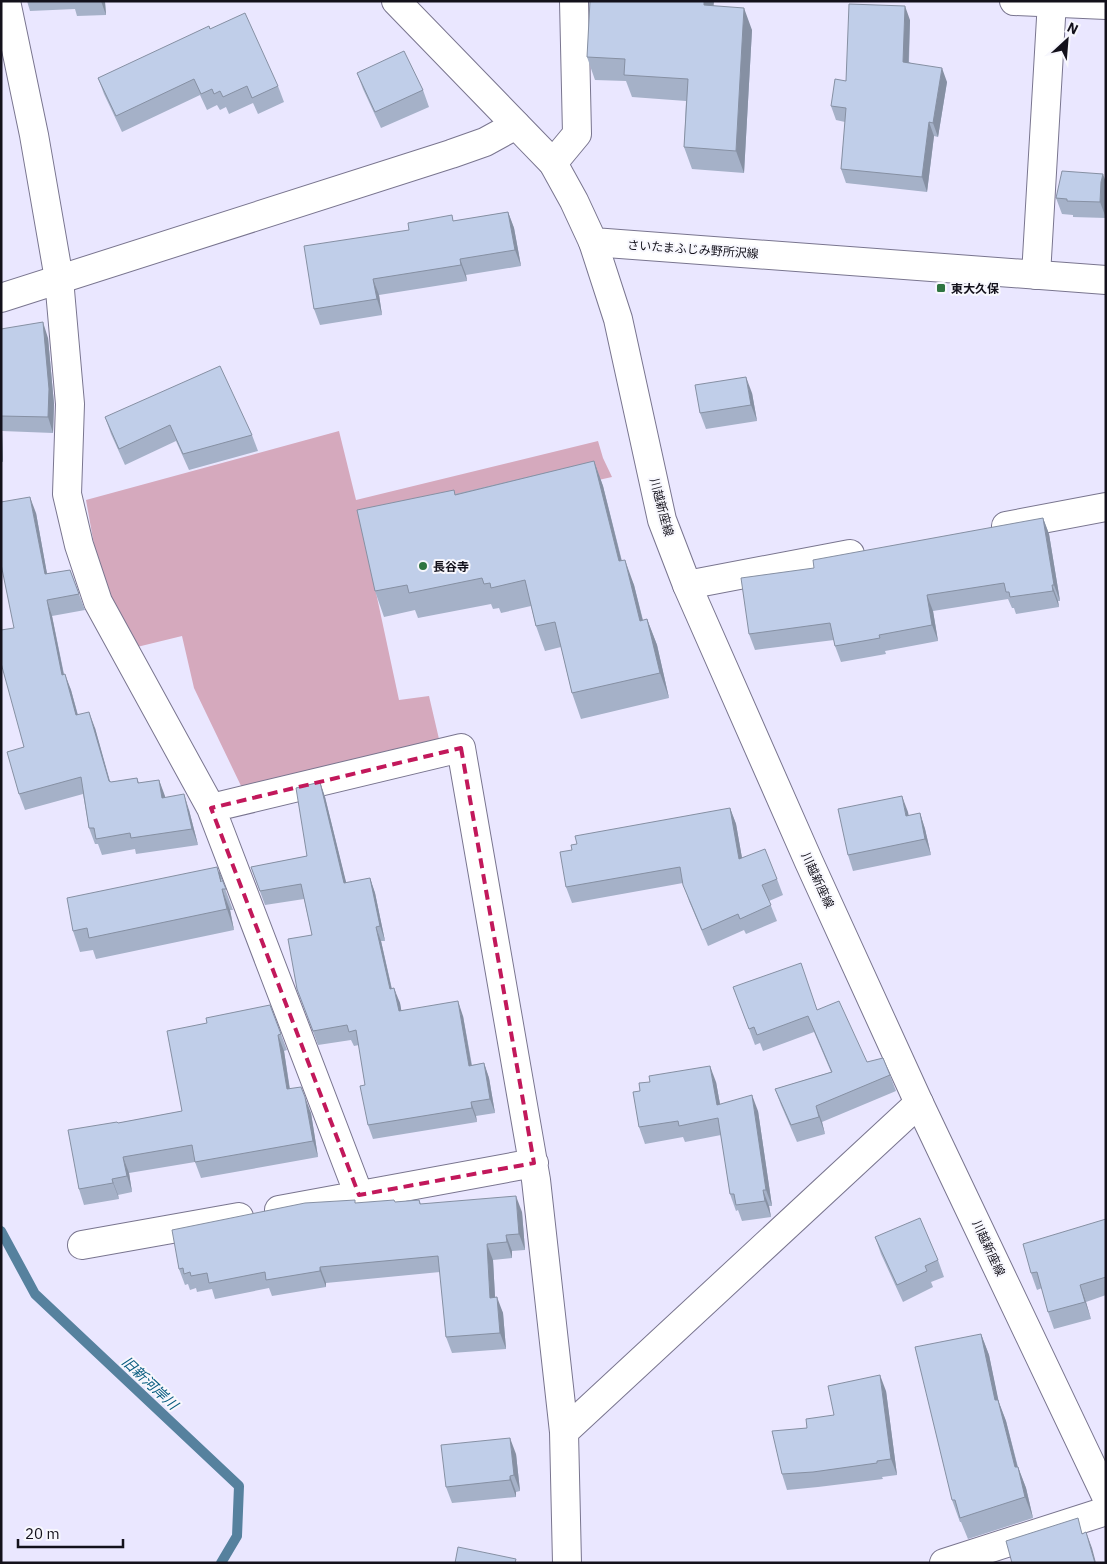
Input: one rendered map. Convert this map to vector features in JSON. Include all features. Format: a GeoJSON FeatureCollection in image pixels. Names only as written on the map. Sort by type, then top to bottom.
{"type":"FeatureCollection","features":[{"type":"Feature","properties":{"kind":"street"},"geometry":{"type":"LineString","coordinates":[[6,1],[34,135],[59,279],[70,404],[68,494],[79,545],[98,602],[211,808],[359,1195]]}},
{"type":"Feature","properties":{"kind":"street"},"geometry":{"type":"LineString","coordinates":[[396,1],[553,163],[574,200],[593,242]]}},
{"type":"Feature","properties":{"kind":"street"},"geometry":{"type":"LineString","coordinates":[[553,163],[577,134],[574,1]]}},
{"type":"Feature","properties":{"kind":"street"},"geometry":{"type":"LineString","coordinates":[[1014,1],[1106,5]]}},
{"type":"Feature","properties":{"kind":"street"},"geometry":{"type":"LineString","coordinates":[[1036,275],[1052,2]]}},
{"type":"Feature","properties":{"kind":"street"},"geometry":{"type":"LineString","coordinates":[[1,298],[451,154],[485,142],[516,125]]}},
{"type":"Feature","properties":{"kind":"street","name":"さいたまふじみ野所沢線"},"geometry":{"type":"LineString","coordinates":[[593,242],[1106,280]]}},
{"type":"Feature","properties":{"kind":"street","name":"川越新座線"},"geometry":{"type":"LineString","coordinates":[[593,242],[618,319],[662,520],[687,585],[920,1103],[1106,1496]]}},
{"type":"Feature","properties":{"kind":"street"},"geometry":{"type":"LineString","coordinates":[[979,530],[1106,507]]}},
{"type":"Feature","properties":{"kind":"street"},"geometry":{"type":"LineString","coordinates":[[687,585],[872,550]]}},
{"type":"Feature","properties":{"kind":"street"},"geometry":{"type":"LineString","coordinates":[[211,808],[461,748],[534,1164],[564,1432],[567,1563]]}},
{"type":"Feature","properties":{"kind":"street"},"geometry":{"type":"LineString","coordinates":[[564,1432],[920,1103]]}},
{"type":"Feature","properties":{"kind":"street"},"geometry":{"type":"LineString","coordinates":[[82,1245],[534,1164]]}},
{"type":"Feature","properties":{"kind":"street"},"geometry":{"type":"LineString","coordinates":[[944,1563],[1106,1511]]}},
{"type":"Feature","properties":{"kind":"highlighted area"},"geometry":{"type":"Polygon","coordinates":[[[461,748],[534,1163],[359,1195],[211,808],[461,748]]]}},
{"type":"Feature","properties":{"kind":"shaded area"},"geometry":{"type":"Polygon","coordinates":[[[339,431],[356,500],[598,441],[603,458],[612,477],[363,532],[399,700],[429,696],[439,739],[243,790],[194,688],[182,636],[137,647],[109,594],[95,550],[86,500],[339,431]]]}},
{"type":"Feature","properties":{"kind":"building"},"geometry":{"type":"Polygon","coordinates":[[[590,1],[704,1],[704,5],[744,8],[736,151],[684,147],[688,79],[624,75],[625,59],[587,57],[590,1]]]}},
{"type":"Feature","properties":{"kind":"building"},"geometry":{"type":"Polygon","coordinates":[[[849,4],[905,6],[903,62],[942,68],[933,123],[929,122],[922,177],[841,169],[846,108],[831,106],[835,79],[846,81],[849,4]]]}},
{"type":"Feature","properties":{"kind":"building"},"geometry":{"type":"Polygon","coordinates":[[[245,13],[278,86],[252,98],[247,86],[223,97],[220,91],[214,94],[212,89],[201,94],[194,79],[116,116],[98,78],[209,26],[210,29],[245,13]]]}},
{"type":"Feature","properties":{"kind":"building"},"geometry":{"type":"Polygon","coordinates":[[[404,51],[423,90],[375,112],[357,73],[404,51]]]}},
{"type":"Feature","properties":{"kind":"building"},"geometry":{"type":"Polygon","coordinates":[[[1062,171],[1103,174],[1100,202],[1067,201],[1067,199],[1056,198],[1062,171]]]}},
{"type":"Feature","properties":{"kind":"building"},"geometry":{"type":"Polygon","coordinates":[[[508,212],[515,250],[460,259],[461,265],[373,279],[377,299],[314,309],[304,246],[409,230],[408,223],[452,215],[453,221],[508,212]]]}},
{"type":"Feature","properties":{"kind":"building"},"geometry":{"type":"Polygon","coordinates":[[[43,322],[49,389],[48,417],[1,416],[1,329],[43,322]]]}},
{"type":"Feature","properties":{"kind":"building"},"geometry":{"type":"Polygon","coordinates":[[[220,366],[252,435],[183,454],[170,425],[119,449],[105,417],[220,366]]]}},
{"type":"Feature","properties":{"kind":"building"},"geometry":{"type":"Polygon","coordinates":[[[746,377],[751,405],[700,413],[695,385],[746,377]]]}},
{"type":"Feature","properties":{"kind":"building"},"geometry":{"type":"Polygon","coordinates":[[[594,461],[619,561],[625,560],[640,621],[647,619],[660,673],[572,693],[555,622],[536,626],[525,580],[491,588],[490,583],[484,584],[482,578],[409,593],[407,585],[375,591],[357,510],[454,490],[455,495],[594,461]]]}},
{"type":"Feature","properties":{"kind":"building"},"geometry":{"type":"Polygon","coordinates":[[[30,497],[45,574],[70,570],[79,594],[47,600],[62,675],[65,674],[76,715],[89,712],[109,781],[137,778],[138,783],[159,780],[162,798],[184,794],[192,829],[131,838],[130,833],[96,839],[94,828],[89,828],[81,777],[19,794],[7,752],[24,747],[1,663],[1,630],[14,628],[1,564],[1,502],[30,497]]]}},
{"type":"Feature","properties":{"kind":"building"},"geometry":{"type":"Polygon","coordinates":[[[1043,518],[1054,585],[1052,585],[1053,591],[1010,597],[1009,592],[1006,592],[1004,583],[927,595],[932,625],[879,635],[880,638],[835,646],[830,623],[749,634],[741,578],[814,568],[813,560],[1043,518]]]}},
{"type":"Feature","properties":{"kind":"building"},"geometry":{"type":"Polygon","coordinates":[[[320,782],[344,883],[370,878],[380,926],[376,927],[390,989],[394,988],[399,1011],[458,1001],[469,1066],[484,1063],[490,1099],[471,1102],[472,1108],[368,1125],[360,1086],[365,1085],[356,1030],[349,1032],[347,1025],[313,1031],[297,989],[288,939],[312,935],[301,884],[260,891],[251,867],[307,856],[296,788],[320,782]]]}},
{"type":"Feature","properties":{"kind":"building"},"geometry":{"type":"Polygon","coordinates":[[[902,796],[906,816],[920,813],[925,839],[848,855],[838,809],[902,796]]]}},
{"type":"Feature","properties":{"kind":"building"},"geometry":{"type":"Polygon","coordinates":[[[730,808],[739,859],[765,849],[777,879],[762,885],[771,905],[740,919],[738,914],[702,930],[683,885],[680,867],[566,887],[560,852],[572,850],[571,845],[577,844],[575,836],[730,808]]]}},
{"type":"Feature","properties":{"kind":"building"},"geometry":{"type":"Polygon","coordinates":[[[217,867],[221,882],[219,872],[226,889],[222,889],[227,909],[89,938],[87,928],[73,931],[67,898],[217,867]]]}},
{"type":"Feature","properties":{"kind":"building"},"geometry":{"type":"Polygon","coordinates":[[[801,963],[817,1010],[839,1001],[867,1062],[883,1058],[890,1075],[816,1106],[819,1117],[791,1125],[775,1089],[832,1072],[808,1016],[757,1035],[754,1027],[749,1029],[733,987],[801,963]]]}},
{"type":"Feature","properties":{"kind":"building"},"geometry":{"type":"Polygon","coordinates":[[[270,1005],[281,1034],[278,1035],[287,1089],[301,1087],[305,1097],[313,1141],[195,1162],[192,1145],[123,1157],[127,1176],[112,1179],[113,1183],[79,1189],[68,1130],[182,1111],[167,1031],[207,1023],[206,1018],[270,1005]]]}},
{"type":"Feature","properties":{"kind":"building"},"geometry":{"type":"Polygon","coordinates":[[[710,1066],[717,1105],[752,1095],[766,1190],[763,1190],[765,1201],[736,1205],[734,1194],[730,1194],[718,1118],[679,1126],[678,1121],[639,1127],[633,1092],[640,1091],[639,1083],[650,1082],[649,1076],[710,1066]]]}},
{"type":"Feature","properties":{"kind":"building"},"geometry":{"type":"Polygon","coordinates":[[[516,1196],[519,1234],[506,1235],[507,1242],[487,1244],[490,1298],[497,1297],[500,1333],[446,1337],[438,1256],[320,1267],[320,1271],[266,1280],[265,1272],[209,1283],[207,1273],[191,1276],[190,1272],[184,1274],[183,1268],[179,1269],[172,1230],[305,1203],[355,1200],[355,1203],[419,1200],[420,1204],[516,1196]]]}},
{"type":"Feature","properties":{"kind":"building"},"geometry":{"type":"Polygon","coordinates":[[[920,1218],[938,1260],[925,1266],[927,1271],[897,1285],[875,1237],[920,1218]]]}},
{"type":"Feature","properties":{"kind":"building"},"geometry":{"type":"Polygon","coordinates":[[[1106,1219],[1106,1277],[1080,1285],[1085,1302],[1048,1312],[1037,1272],[1031,1273],[1023,1244],[1106,1219]]]}},
{"type":"Feature","properties":{"kind":"building"},"geometry":{"type":"Polygon","coordinates":[[[981,1334],[995,1400],[998,1400],[1015,1467],[1018,1467],[1025,1497],[960,1518],[955,1500],[952,1500],[915,1347],[981,1334]]]}},
{"type":"Feature","properties":{"kind":"building"},"geometry":{"type":"Polygon","coordinates":[[[880,1375],[891,1459],[877,1461],[877,1463],[813,1472],[782,1474],[772,1431],[807,1428],[806,1419],[834,1415],[828,1386],[880,1375]]]}},
{"type":"Feature","properties":{"kind":"building"},"geometry":{"type":"Polygon","coordinates":[[[510,1438],[514,1475],[510,1476],[510,1480],[446,1487],[441,1445],[510,1438]]]}},
{"type":"Feature","properties":{"kind":"building"},"geometry":{"type":"Polygon","coordinates":[[[1078,1518],[1082,1534],[1086,1532],[1095,1563],[1012,1563],[1006,1541],[1078,1518]]]}},
{"type":"Feature","properties":{"kind":"building"},"geometry":{"type":"Polygon","coordinates":[[[458,1547],[516,1559],[515,1563],[455,1563],[458,1547]]]}},
{"type":"Feature","properties":{"kind":"waterway","name":"旧新河岸川"},"geometry":{"type":"LineString","coordinates":[[1,1231],[35,1294],[239,1486],[237,1536],[221,1563]]}},
{"type":"Feature","properties":{"kind":"place","name":"東大久保"},"geometry":{"type":"Point","coordinates":[941,288]}},
{"type":"Feature","properties":{"kind":"place","name":"長谷寺"},"geometry":{"type":"Point","coordinates":[423,566]}}]}
